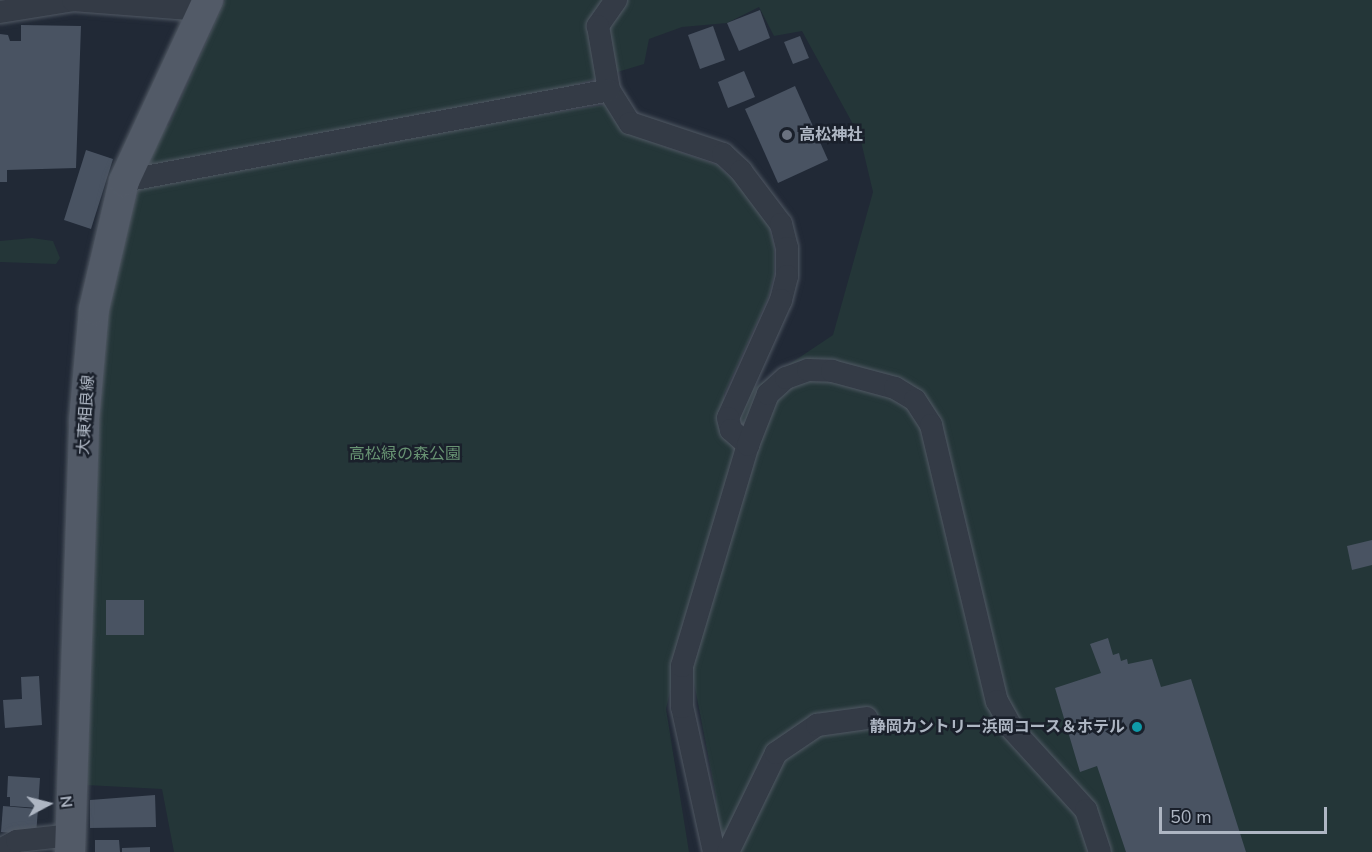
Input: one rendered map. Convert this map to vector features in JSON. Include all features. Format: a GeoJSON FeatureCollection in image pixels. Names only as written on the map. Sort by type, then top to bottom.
{"type":"FeatureCollection","features":[{"type":"Feature","properties":{"kind":"main road","name":"大東相良線"},"geometry":{"type":"LineString","coordinates":[[71,844],[84,421],[94,309],[124,181],[206,5]]}},
{"type":"Feature","properties":{"kind":"street"},"geometry":{"type":"LineString","coordinates":[[0,12],[73,0],[206,5]]}},
{"type":"Feature","properties":{"kind":"street"},"geometry":{"type":"LineString","coordinates":[[616,0],[598,26],[609,90],[630,123],[723,154],[741,171],[781,224],[787,248],[787,276],[781,300],[728,418],[731,430],[747,445]]}},
{"type":"Feature","properties":{"kind":"street"},"geometry":{"type":"LineString","coordinates":[[124,181],[609,90]]}},
{"type":"Feature","properties":{"kind":"street"},"geometry":{"type":"LineString","coordinates":[[714,852],[682,707],[682,666],[747,445],[768,394],[786,378],[807,370],[832,371],[895,388],[915,400],[931,425],[997,701],[1013,730],[1086,810],[1100,852]]}},
{"type":"Feature","properties":{"kind":"street"},"geometry":{"type":"LineString","coordinates":[[728,852],[776,753],[817,725],[867,718]]}},
{"type":"Feature","properties":{"kind":"street"},"geometry":{"type":"LineString","coordinates":[[0,850],[16,841],[71,844]]}},
{"type":"Feature","properties":{"kind":"green space","name":"高松緑の森公園"},"geometry":{"type":"Polygon","coordinates":[[[225,0],[1372,0],[1372,852],[716,852],[716,796],[684,631],[666,709],[689,852],[174,852],[162,789],[86,785],[92,432],[104,321],[153,131],[169,125],[225,0]],[[759,7],[727,23],[682,27],[649,39],[644,64],[551,92],[250,159],[605,105],[623,132],[717,165],[736,182],[768,222],[774,246],[774,275],[768,298],[724,394],[724,408],[833,335],[873,192],[860,137],[802,31],[774,36],[759,7]]]}},
{"type":"Feature","properties":{"kind":"green space"},"geometry":{"type":"Polygon","coordinates":[[[32,238],[53,241],[60,258],[56,264],[0,262],[0,241],[32,238]]]}},
{"type":"Feature","properties":{"kind":"building"},"geometry":{"type":"Polygon","coordinates":[[[760,10],[770,38],[739,51],[727,23],[760,10]]]}},
{"type":"Feature","properties":{"kind":"building"},"geometry":{"type":"Polygon","coordinates":[[[21,25],[81,26],[76,168],[7,170],[7,182],[0,182],[0,34],[8,35],[10,41],[21,41],[21,25]]]}},
{"type":"Feature","properties":{"kind":"building"},"geometry":{"type":"Polygon","coordinates":[[[713,26],[725,60],[700,69],[688,35],[713,26]]]}},
{"type":"Feature","properties":{"kind":"building"},"geometry":{"type":"Polygon","coordinates":[[[800,36],[809,58],[793,64],[784,42],[800,36]]]}},
{"type":"Feature","properties":{"kind":"building"},"geometry":{"type":"Polygon","coordinates":[[[744,71],[755,97],[728,108],[718,82],[744,71]]]}},
{"type":"Feature","properties":{"kind":"building","name":"高松神社"},"geometry":{"type":"Polygon","coordinates":[[[795,86],[828,160],[778,183],[745,109],[795,86]]]}},
{"type":"Feature","properties":{"kind":"building"},"geometry":{"type":"Polygon","coordinates":[[[86,150],[113,159],[91,229],[64,220],[86,150]]]}},
{"type":"Feature","properties":{"kind":"building"},"geometry":{"type":"Polygon","coordinates":[[[1372,540],[1372,565],[1352,570],[1347,546],[1372,540]]]}},
{"type":"Feature","properties":{"kind":"building"},"geometry":{"type":"Polygon","coordinates":[[[106,600],[144,600],[144,635],[106,635],[106,600]]]}},
{"type":"Feature","properties":{"kind":"building","name":"静岡カントリー浜岡コース＆ホテル"},"geometry":{"type":"Polygon","coordinates":[[[1108,638],[1113,655],[1119,653],[1121,661],[1127,659],[1128,664],[1152,659],[1161,687],[1191,679],[1246,852],[1126,852],[1097,766],[1080,772],[1055,688],[1101,673],[1090,644],[1108,638]]]}},
{"type":"Feature","properties":{"kind":"building"},"geometry":{"type":"Polygon","coordinates":[[[39,676],[42,725],[5,728],[3,700],[22,699],[21,677],[39,676]]]}},
{"type":"Feature","properties":{"kind":"building"},"geometry":{"type":"Polygon","coordinates":[[[8,776],[40,778],[38,808],[10,806],[10,797],[7,797],[8,776]]]}},
{"type":"Feature","properties":{"kind":"building"},"geometry":{"type":"Polygon","coordinates":[[[155,795],[156,827],[90,828],[90,800],[155,795]]]}},
{"type":"Feature","properties":{"kind":"building"},"geometry":{"type":"Polygon","coordinates":[[[3,806],[38,809],[36,835],[1,832],[3,806]]]}},
{"type":"Feature","properties":{"kind":"building"},"geometry":{"type":"Polygon","coordinates":[[[95,840],[119,840],[120,852],[95,852],[95,840]]]}},
{"type":"Feature","properties":{"kind":"building"},"geometry":{"type":"Polygon","coordinates":[[[150,847],[150,852],[122,852],[122,848],[150,847]]]}},
{"type":"Feature","properties":{"kind":"place","name":"高松神社"},"geometry":{"type":"Point","coordinates":[787,135]}},
{"type":"Feature","properties":{"kind":"place","name":"静岡カントリー浜岡コース＆ホテル"},"geometry":{"type":"Point","coordinates":[1137,727]}}]}
